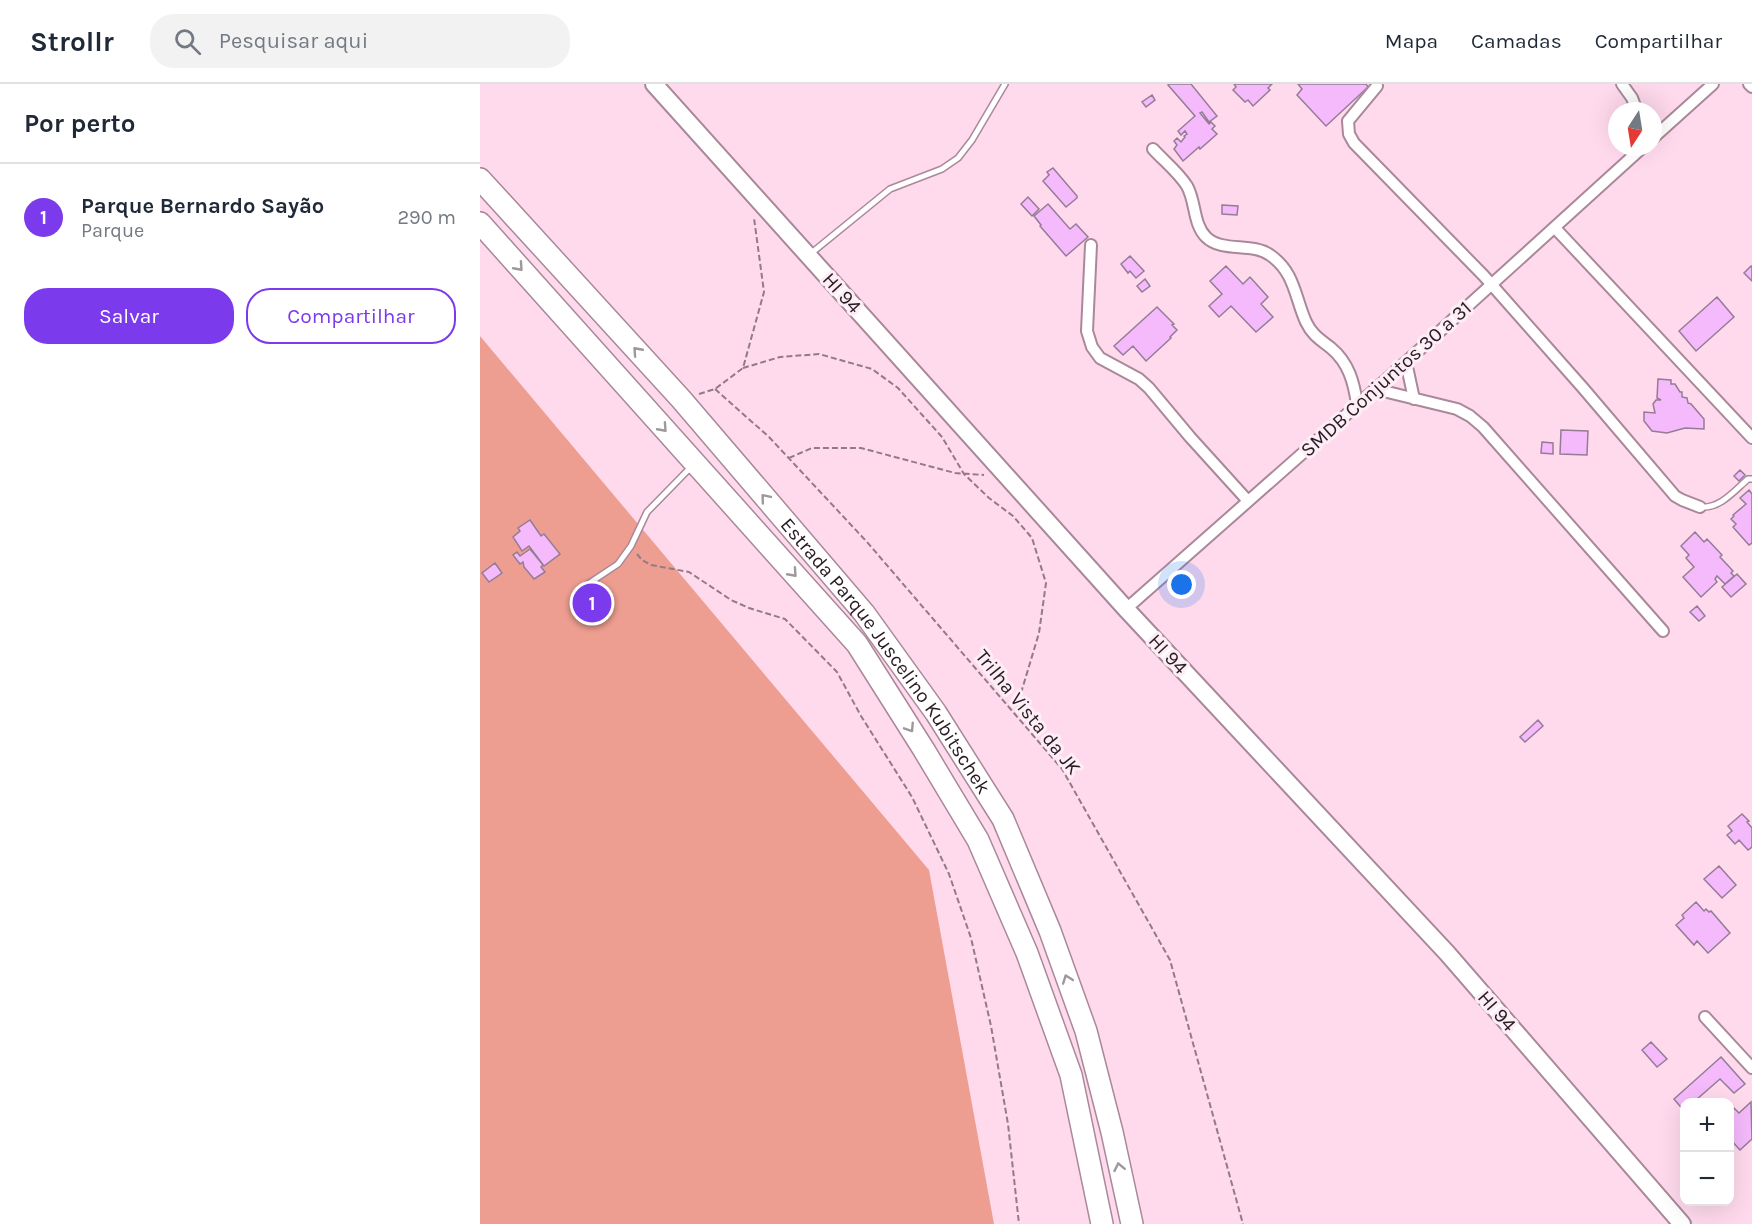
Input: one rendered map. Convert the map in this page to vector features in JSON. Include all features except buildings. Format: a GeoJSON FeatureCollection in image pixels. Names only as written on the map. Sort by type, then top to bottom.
{"type":"FeatureCollection","features":[{"type":"Feature","properties":{"kind":"highway","name":"Estrada Parque Juscelino Kubitschek"},"geometry":{"type":"LineString","coordinates":[[480,179],[681,399],[864,613],[936,713],[1003,819],[1050,931],[1086,1031],[1112,1132],[1132,1224]]}},
{"type":"Feature","properties":{"kind":"highway","name":"Estrada Parque Juscelino Kubitschek"},"geometry":{"type":"LineString","coordinates":[[480,223],[856,644],[924,750],[978,840],[1027,953],[1071,1075],[1102,1224]]}},
{"type":"Feature","properties":{"kind":"street","name":"HI 94"},"geometry":{"type":"LineString","coordinates":[[654,84],[1126,609],[1447,953],[1682,1224]]}},
{"type":"Feature","properties":{"kind":"street"},"geometry":{"type":"LineString","coordinates":[[1622,84],[1634,102]]}},
{"type":"Feature","properties":{"kind":"street"},"geometry":{"type":"LineString","coordinates":[[1662,130],[1712,84]]}},
{"type":"Feature","properties":{"kind":"street"},"geometry":{"type":"LineString","coordinates":[[1377,86],[1348,121],[1349,135],[1354,143],[1492,285],[1675,496],[1700,507]]}},
{"type":"Feature","properties":{"kind":"street"},"geometry":{"type":"LineString","coordinates":[[1152,149],[1187,187],[1201,232],[1208,239],[1219,244],[1254,249],[1270,254],[1289,275],[1306,323],[1317,339],[1332,349],[1344,362],[1354,381],[1357,404]]}},
{"type":"Feature","properties":{"kind":"street","name":"SMDB Conjuntos 30 a 31"},"geometry":{"type":"LineString","coordinates":[[1126,609],[1406,362],[1633,156]]}},
{"type":"Feature","properties":{"kind":"street"},"geometry":{"type":"LineString","coordinates":[[1555,228],[1752,438]]}},
{"type":"Feature","properties":{"kind":"street"},"geometry":{"type":"LineString","coordinates":[[1091,245],[1087,331],[1092,346],[1100,358],[1139,378],[1248,501]]}},
{"type":"Feature","properties":{"kind":"street"},"geometry":{"type":"LineString","coordinates":[[1406,362],[1414,399]]}},
{"type":"Feature","properties":{"kind":"street"},"geometry":{"type":"LineString","coordinates":[[1375,389],[1457,409],[1470,416],[1483,427],[1663,631]]}},
{"type":"Feature","properties":{"kind":"street"},"geometry":{"type":"LineString","coordinates":[[1705,1017],[1752,1068]]}},
{"type":"Feature","properties":{"kind":"lane"},"geometry":{"type":"LineString","coordinates":[[808,256],[890,189],[942,169],[957,158],[972,140],[1005,84]]}},
{"type":"Feature","properties":{"kind":"lane"},"geometry":{"type":"LineString","coordinates":[[588,585],[618,564],[632,546],[647,512],[694,463]]}},
{"type":"Feature","properties":{"kind":"lane"},"geometry":{"type":"LineString","coordinates":[[1700,507],[1709,508],[1721,502],[1748,479],[1752,479]]}},
{"type":"Feature","properties":{"kind":"path"},"geometry":{"type":"LineString","coordinates":[[743,368],[764,292],[750,191]]}},
{"type":"Feature","properties":{"kind":"path"},"geometry":{"type":"LineString","coordinates":[[743,368],[780,357],[819,354],[872,369],[898,388],[942,437],[964,474],[989,498],[1013,516],[1032,538],[1046,583],[1039,633],[1015,715]]}},
{"type":"Feature","properties":{"kind":"path","name":"Trilha Vista da JK"},"geometry":{"type":"LineString","coordinates":[[743,368],[715,388],[769,437],[867,542],[1062,769],[1170,960],[1243,1224]]}},
{"type":"Feature","properties":{"kind":"path"},"geometry":{"type":"LineString","coordinates":[[789,458],[812,448],[861,448],[955,473],[1007,477]]}},
{"type":"Feature","properties":{"kind":"path"},"geometry":{"type":"LineString","coordinates":[[632,546],[642,560],[651,565],[689,572],[731,600],[785,619],[837,672],[861,716],[912,796],[949,874],[971,938],[991,1026],[1008,1124],[1019,1224]]}},
{"type":"Feature","properties":{"kind":"shaded area"},"geometry":{"type":"Polygon","coordinates":[[[480,336],[929,870],[994,1224],[480,1224],[480,336]]]}},
{"type":"Feature","properties":{"kind":"place","name":"Parque Bernardo Sayão"},"geometry":{"type":"Point","coordinates":[592,603]}}]}
